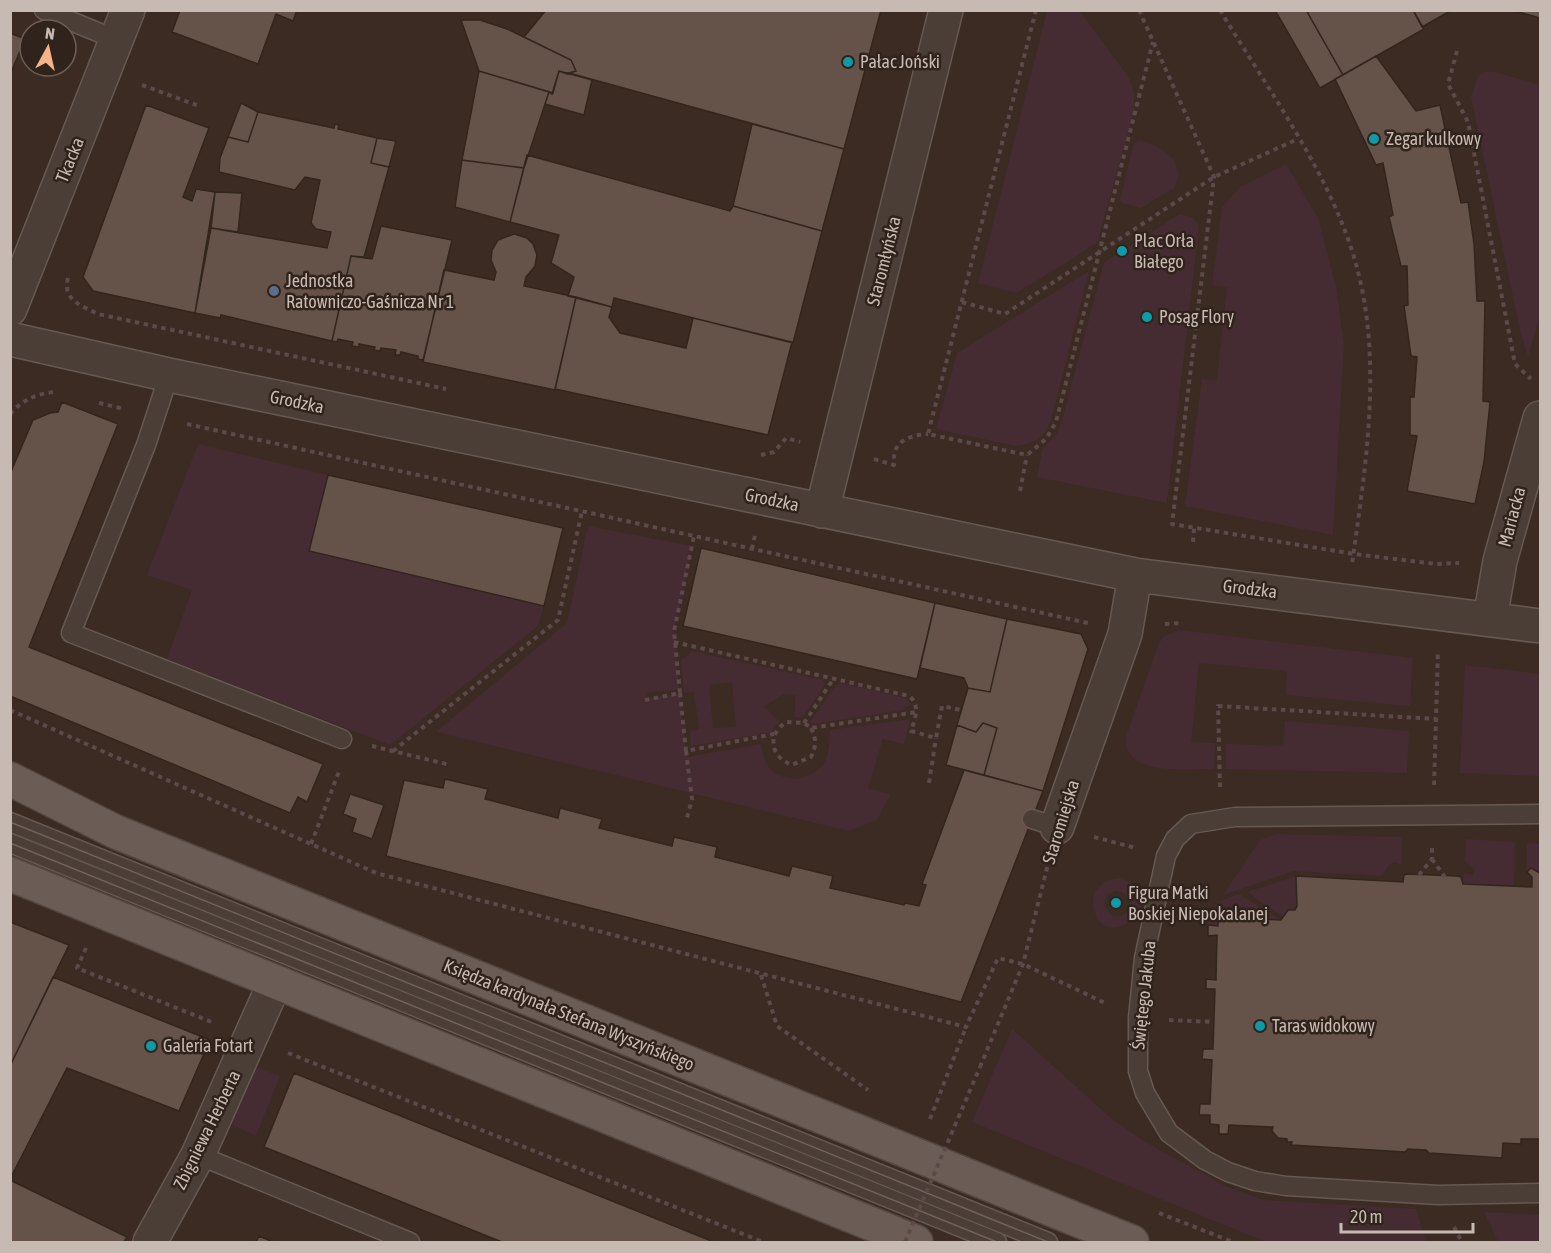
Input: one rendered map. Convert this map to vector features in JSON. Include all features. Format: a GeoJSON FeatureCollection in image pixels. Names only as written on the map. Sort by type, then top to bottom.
{"type":"FeatureCollection","features":[{"type":"Feature","properties":{"kind":"main road","name":"Księdza kardynała Stefana Wyszyńskiego"},"geometry":{"type":"LineString","coordinates":[[10,779],[116,832],[1132,1242]]}},
{"type":"Feature","properties":{"kind":"main road"},"geometry":{"type":"LineString","coordinates":[[10,874],[916,1242]]}},
{"type":"Feature","properties":{"kind":"street","name":"Staromłyńska"},"geometry":{"type":"LineString","coordinates":[[822,511],[946,10]]}},
{"type":"Feature","properties":{"kind":"street","name":"Tkacka"},"geometry":{"type":"LineString","coordinates":[[10,309],[123,25]]}},
{"type":"Feature","properties":{"kind":"street","name":"Grodzka"},"geometry":{"type":"LineString","coordinates":[[10,339],[169,375],[1135,575],[1540,626]]}},
{"type":"Feature","properties":{"kind":"street","name":"Mariacka"},"geometry":{"type":"LineString","coordinates":[[1491,619],[1500,561],[1540,418]]}},
{"type":"Feature","properties":{"kind":"street","name":"Staromiejska"},"geometry":{"type":"LineString","coordinates":[[1045,823],[1125,634],[1135,575]]}},
{"type":"Feature","properties":{"kind":"street","name":"Zbigniewa Herberta"},"geometry":{"type":"LineString","coordinates":[[150,1242],[198,1155],[275,982]]}},
{"type":"Feature","properties":{"kind":"lane"},"geometry":{"type":"LineString","coordinates":[[44,10],[123,25]]}},
{"type":"Feature","properties":{"kind":"lane"},"geometry":{"type":"LineString","coordinates":[[169,375],[155,417],[71,633],[347,740]]}},
{"type":"Feature","properties":{"kind":"lane","name":"Świętego Jakuba"},"geometry":{"type":"LineString","coordinates":[[1540,814],[1220,818],[1191,824],[1175,839],[1166,856],[1144,958],[1137,1052],[1138,1071],[1145,1093],[1169,1133],[1205,1160],[1228,1172],[1255,1181],[1286,1186],[1438,1195],[1540,1193]]}},
{"type":"Feature","properties":{"kind":"lane"},"geometry":{"type":"LineString","coordinates":[[16,824],[1048,1242]]}},
{"type":"Feature","properties":{"kind":"lane"},"geometry":{"type":"LineString","coordinates":[[10,843],[997,1242]]}},
{"type":"Feature","properties":{"kind":"lane"},"geometry":{"type":"LineString","coordinates":[[198,1155],[410,1242]]}},
{"type":"Feature","properties":{"kind":"path"},"geometry":{"type":"LineString","coordinates":[[928,434],[1036,10]]}},
{"type":"Feature","properties":{"kind":"path"},"geometry":{"type":"LineString","coordinates":[[1140,10],[1214,177],[1172,524],[1354,554],[1436,564]]}},
{"type":"Feature","properties":{"kind":"path"},"geometry":{"type":"LineString","coordinates":[[1220,10],[1298,139],[1343,225],[1362,289],[1370,367],[1370,408],[1356,538]]}},
{"type":"Feature","properties":{"kind":"path"},"geometry":{"type":"LineString","coordinates":[[1020,491],[1027,455],[1046,439],[1056,422],[1154,42]]}},
{"type":"Feature","properties":{"kind":"path"},"geometry":{"type":"LineString","coordinates":[[1457,51],[1448,84],[1468,122],[1515,364],[1532,380]]}},
{"type":"Feature","properties":{"kind":"path"},"geometry":{"type":"LineString","coordinates":[[141,84],[199,106]]}},
{"type":"Feature","properties":{"kind":"path"},"geometry":{"type":"LineString","coordinates":[[962,302],[1005,314],[1214,177],[1298,139]]}},
{"type":"Feature","properties":{"kind":"path"},"geometry":{"type":"LineString","coordinates":[[66,282],[69,295],[74,303],[98,314],[457,391]]}},
{"type":"Feature","properties":{"kind":"path"},"geometry":{"type":"LineString","coordinates":[[10,414],[25,400],[39,393],[65,394]]}},
{"type":"Feature","properties":{"kind":"path"},"geometry":{"type":"LineString","coordinates":[[88,400],[155,417],[1100,626],[1149,642],[1165,624],[1182,623]]}},
{"type":"Feature","properties":{"kind":"path"},"geometry":{"type":"LineString","coordinates":[[894,465],[898,445],[908,436],[928,434],[1027,455]]}},
{"type":"Feature","properties":{"kind":"path"},"geometry":{"type":"LineString","coordinates":[[759,456],[774,452],[781,447],[786,438]]}},
{"type":"Feature","properties":{"kind":"path"},"geometry":{"type":"LineString","coordinates":[[393,751],[558,620],[582,511]]}},
{"type":"Feature","properties":{"kind":"path"},"geometry":{"type":"LineString","coordinates":[[686,822],[692,799],[674,631],[694,536]]}},
{"type":"Feature","properties":{"kind":"path"},"geometry":{"type":"LineString","coordinates":[[674,642],[909,696],[913,699],[917,712],[911,731],[936,738]]}},
{"type":"Feature","properties":{"kind":"path"},"geometry":{"type":"LineString","coordinates":[[1433,815],[1438,651]]}},
{"type":"Feature","properties":{"kind":"path"},"geometry":{"type":"LineString","coordinates":[[804,723],[834,678]]}},
{"type":"Feature","properties":{"kind":"path"},"geometry":{"type":"LineString","coordinates":[[645,700],[680,693]]}},
{"type":"Feature","properties":{"kind":"path"},"geometry":{"type":"LineString","coordinates":[[929,783],[942,706],[961,710]]}},
{"type":"Feature","properties":{"kind":"path"},"geometry":{"type":"LineString","coordinates":[[1220,818],[1218,706],[1436,719]]}},
{"type":"Feature","properties":{"kind":"path"},"geometry":{"type":"LineString","coordinates":[[10,710],[376,873],[966,1027]]}},
{"type":"Feature","properties":{"kind":"path"},"geometry":{"type":"LineString","coordinates":[[811,728],[917,712]]}},
{"type":"Feature","properties":{"kind":"path"},"geometry":{"type":"LineString","coordinates":[[786,722],[804,723],[811,728],[816,737],[816,748],[811,757],[792,765],[776,754],[772,744],[774,734],[786,722]]}},
{"type":"Feature","properties":{"kind":"path"},"geometry":{"type":"LineString","coordinates":[[686,751],[774,734]]}},
{"type":"Feature","properties":{"kind":"path"},"geometry":{"type":"LineString","coordinates":[[311,844],[347,740],[450,765]]}},
{"type":"Feature","properties":{"kind":"path"},"geometry":{"type":"LineString","coordinates":[[1045,823],[1166,856]]}},
{"type":"Feature","properties":{"kind":"path","name":"Staromiejska"},"geometry":{"type":"LineString","coordinates":[[905,1242],[1023,964],[1045,823]]}},
{"type":"Feature","properties":{"kind":"path"},"geometry":{"type":"LineString","coordinates":[[1432,858],[1445,877]]}},
{"type":"Feature","properties":{"kind":"path"},"geometry":{"type":"LineString","coordinates":[[85,951],[77,968],[216,1024]]}},
{"type":"Feature","properties":{"kind":"path"},"geometry":{"type":"LineString","coordinates":[[928,1122],[966,1027],[998,958],[1023,964]]}},
{"type":"Feature","properties":{"kind":"path"},"geometry":{"type":"LineString","coordinates":[[761,975],[777,1026],[860,1085]]}},
{"type":"Feature","properties":{"kind":"path"},"geometry":{"type":"LineString","coordinates":[[252,1036],[294,1056],[763,1242]]}},
{"type":"Feature","properties":{"kind":"shaded area"},"geometry":{"type":"Polygon","coordinates":[[[1047,11],[1080,11],[1129,78],[1134,92],[1134,111],[1097,243],[1017,293],[978,283],[1047,11]]]}},
{"type":"Feature","properties":{"kind":"shaded area"},"geometry":{"type":"Polygon","coordinates":[[[1485,72],[1495,72],[1540,85],[1540,315],[1528,357],[1520,330],[1471,97],[1478,76],[1485,72]]]}},
{"type":"Feature","properties":{"kind":"shaded area"},"geometry":{"type":"Polygon","coordinates":[[[1139,141],[1156,146],[1170,156],[1178,171],[1174,188],[1141,208],[1124,204],[1120,200],[1134,143],[1139,141]]]}},
{"type":"Feature","properties":{"kind":"shaded area"},"geometry":{"type":"Polygon","coordinates":[[[1286,164],[1318,218],[1337,291],[1344,346],[1333,535],[1185,506],[1202,379],[1217,380],[1227,287],[1212,285],[1222,207],[1240,187],[1286,164]]]}},
{"type":"Feature","properties":{"kind":"shaded area"},"geometry":{"type":"Polygon","coordinates":[[[1180,214],[1194,218],[1199,226],[1167,503],[1037,477],[1042,450],[1058,432],[1063,417],[1104,262],[1180,214]]]}},
{"type":"Feature","properties":{"kind":"shaded area"},"geometry":{"type":"Polygon","coordinates":[[[1089,271],[1051,420],[1042,435],[1033,441],[1016,446],[936,429],[957,353],[1089,271]]]}},
{"type":"Feature","properties":{"kind":"shaded area"},"geometry":{"type":"Polygon","coordinates":[[[198,444],[328,475],[310,551],[544,606],[538,626],[390,745],[167,659],[192,590],[147,575],[198,444]]]}},
{"type":"Feature","properties":{"kind":"shaded area"},"geometry":{"type":"Polygon","coordinates":[[[588,526],[692,546],[674,631],[679,689],[646,693],[645,699],[680,693],[687,757],[761,744],[765,761],[773,772],[787,778],[802,778],[816,771],[825,762],[829,749],[830,730],[910,719],[904,744],[883,739],[868,788],[890,794],[877,820],[849,831],[436,732],[567,623],[588,526]]]}},
{"type":"Feature","properties":{"kind":"shaded area"},"geometry":{"type":"Polygon","coordinates":[[[1179,630],[1413,658],[1410,706],[1286,695],[1287,671],[1199,663],[1191,742],[1215,743],[1214,769],[1173,769],[1146,765],[1135,759],[1128,750],[1126,737],[1158,645],[1163,637],[1179,630]]]}},
{"type":"Feature","properties":{"kind":"shaded area"},"geometry":{"type":"Polygon","coordinates":[[[692,651],[823,680],[825,685],[802,718],[795,717],[795,695],[784,694],[764,706],[779,721],[772,732],[691,746],[690,731],[699,729],[694,692],[684,693],[681,661],[692,651]],[[732,682],[709,685],[713,728],[736,727],[732,682]]]}},
{"type":"Feature","properties":{"kind":"shaded area"},"geometry":{"type":"Polygon","coordinates":[[[1465,665],[1540,674],[1540,776],[1460,773],[1465,665]]]}},
{"type":"Feature","properties":{"kind":"shaded area"},"geometry":{"type":"Polygon","coordinates":[[[841,683],[905,698],[911,704],[903,710],[813,724],[810,722],[836,685],[841,683]]]}},
{"type":"Feature","properties":{"kind":"shaded area"},"geometry":{"type":"Polygon","coordinates":[[[1285,721],[1409,731],[1407,773],[1226,769],[1226,744],[1283,746],[1285,721]]]}},
{"type":"Feature","properties":{"kind":"shaded area"},"geometry":{"type":"Polygon","coordinates":[[[1276,834],[1402,837],[1402,865],[1395,862],[1390,864],[1382,876],[1294,871],[1223,895],[1260,840],[1276,834]]]}},
{"type":"Feature","properties":{"kind":"shaded area"},"geometry":{"type":"Polygon","coordinates":[[[1466,839],[1515,842],[1514,885],[1463,884],[1464,873],[1473,875],[1475,869],[1465,862],[1466,839]]]}},
{"type":"Feature","properties":{"kind":"shaded area"},"geometry":{"type":"Polygon","coordinates":[[[1527,843],[1540,844],[1540,873],[1531,868],[1527,872],[1527,843]]]}},
{"type":"Feature","properties":{"kind":"shaded area"},"geometry":{"type":"Polygon","coordinates":[[[1296,876],[1297,906],[1295,910],[1288,910],[1282,916],[1247,892],[1296,876]]]}},
{"type":"Feature","properties":{"kind":"shaded area"},"geometry":{"type":"Polygon","coordinates":[[[1118,878],[1135,885],[1142,896],[1141,907],[1134,918],[1124,925],[1112,928],[1102,923],[1094,910],[1093,898],[1098,888],[1118,878]],[[1116,891],[1108,894],[1104,905],[1111,915],[1120,916],[1129,908],[1130,905],[1124,893],[1116,891]]]}},
{"type":"Feature","properties":{"kind":"shaded area"},"geometry":{"type":"Polygon","coordinates":[[[1239,894],[1281,920],[1237,918],[1237,908],[1229,908],[1228,917],[1218,917],[1218,926],[1208,925],[1211,912],[1217,904],[1239,894]]]}},
{"type":"Feature","properties":{"kind":"shaded area"},"geometry":{"type":"Polygon","coordinates":[[[1012,1029],[1112,1119],[1144,1141],[1223,1185],[1263,1200],[1416,1209],[1426,1242],[1266,1242],[972,1122],[1012,1029]]]}},
{"type":"Feature","properties":{"kind":"shaded area"},"geometry":{"type":"Polygon","coordinates":[[[255,1067],[280,1076],[256,1136],[228,1123],[255,1067]]]}},
{"type":"Feature","properties":{"kind":"shaded area"},"geometry":{"type":"Polygon","coordinates":[[[1484,1212],[1540,1215],[1540,1242],[1498,1242],[1484,1212]]]}},
{"type":"Feature","properties":{"kind":"building"},"geometry":{"type":"Polygon","coordinates":[[[180,10],[297,10],[293,21],[276,14],[258,64],[172,32],[180,10]]]}},
{"type":"Feature","properties":{"kind":"building"},"geometry":{"type":"Polygon","coordinates":[[[546,10],[881,10],[844,149],[569,73],[576,71],[571,60],[524,37],[546,10]]]}},
{"type":"Feature","properties":{"kind":"building"},"geometry":{"type":"Polygon","coordinates":[[[1275,10],[1306,10],[1343,75],[1320,88],[1275,10]]]}},
{"type":"Feature","properties":{"kind":"building"},"geometry":{"type":"Polygon","coordinates":[[[1306,10],[1413,10],[1424,29],[1343,75],[1306,10]]]}},
{"type":"Feature","properties":{"kind":"building"},"geometry":{"type":"Polygon","coordinates":[[[1413,10],[1452,10],[1422,27],[1413,10]]]}},
{"type":"Feature","properties":{"kind":"building"},"geometry":{"type":"Polygon","coordinates":[[[1512,10],[1540,10],[1540,18],[1512,10]]]}},
{"type":"Feature","properties":{"kind":"building"},"geometry":{"type":"Polygon","coordinates":[[[461,20],[480,20],[507,29],[571,60],[576,71],[567,74],[559,71],[553,93],[479,71],[461,20]]]}},
{"type":"Feature","properties":{"kind":"building"},"geometry":{"type":"Polygon","coordinates":[[[10,33],[18,36],[18,56],[10,75],[10,33]]]}},
{"type":"Feature","properties":{"kind":"building"},"geometry":{"type":"Polygon","coordinates":[[[1376,56],[1416,111],[1440,105],[1461,203],[1468,202],[1474,244],[1477,301],[1485,301],[1483,401],[1490,402],[1484,462],[1475,504],[1407,491],[1417,436],[1410,435],[1410,397],[1414,397],[1417,357],[1411,356],[1404,306],[1408,305],[1407,266],[1401,266],[1389,217],[1393,215],[1383,163],[1376,165],[1335,79],[1376,56]]]}},
{"type":"Feature","properties":{"kind":"building"},"geometry":{"type":"Polygon","coordinates":[[[479,71],[549,92],[524,168],[462,160],[479,71]]]}},
{"type":"Feature","properties":{"kind":"building"},"geometry":{"type":"Polygon","coordinates":[[[559,71],[592,80],[584,115],[545,104],[549,92],[552,94],[559,71]]]}},
{"type":"Feature","properties":{"kind":"building"},"geometry":{"type":"Polygon","coordinates":[[[241,103],[258,112],[248,142],[228,137],[241,103]]]}},
{"type":"Feature","properties":{"kind":"building"},"geometry":{"type":"Polygon","coordinates":[[[146,105],[209,128],[183,197],[192,201],[196,189],[215,192],[195,313],[93,291],[83,277],[146,105]]]}},
{"type":"Feature","properties":{"kind":"building"},"geometry":{"type":"Polygon","coordinates":[[[258,112],[334,128],[335,124],[339,125],[338,129],[377,138],[371,163],[389,167],[364,257],[351,256],[332,341],[221,315],[220,318],[195,313],[211,228],[327,248],[331,232],[316,229],[311,223],[320,180],[305,177],[295,190],[219,172],[220,158],[228,137],[248,142],[258,112]]]}},
{"type":"Feature","properties":{"kind":"building"},"geometry":{"type":"Polygon","coordinates":[[[752,124],[844,149],[822,231],[733,206],[752,124]]]}},
{"type":"Feature","properties":{"kind":"building"},"geometry":{"type":"Polygon","coordinates":[[[377,138],[396,141],[389,167],[371,163],[377,138]]]}},
{"type":"Feature","properties":{"kind":"building"},"geometry":{"type":"Polygon","coordinates":[[[527,155],[730,211],[733,206],[822,231],[793,343],[614,298],[612,307],[568,296],[574,277],[551,263],[559,235],[510,222],[527,155]]]}},
{"type":"Feature","properties":{"kind":"building"},"geometry":{"type":"Polygon","coordinates":[[[462,160],[524,168],[510,222],[455,207],[462,160]]]}},
{"type":"Feature","properties":{"kind":"building"},"geometry":{"type":"Polygon","coordinates":[[[215,192],[242,193],[238,232],[211,228],[215,192]]]}},
{"type":"Feature","properties":{"kind":"building"},"geometry":{"type":"Polygon","coordinates":[[[381,226],[452,240],[423,360],[418,359],[418,356],[401,352],[400,355],[395,355],[396,350],[381,348],[380,351],[374,350],[375,347],[359,344],[359,347],[352,346],[353,342],[338,339],[337,342],[332,341],[351,256],[372,259],[381,226]]]}},
{"type":"Feature","properties":{"kind":"building"},"geometry":{"type":"Polygon","coordinates":[[[514,234],[527,238],[533,244],[537,255],[535,266],[526,277],[524,286],[576,297],[555,390],[423,362],[444,270],[494,280],[496,272],[491,260],[492,250],[498,240],[514,234]]]}},
{"type":"Feature","properties":{"kind":"building"},"geometry":{"type":"Polygon","coordinates":[[[576,297],[612,307],[609,317],[620,333],[686,348],[693,318],[792,342],[768,435],[555,389],[576,297]]]}},
{"type":"Feature","properties":{"kind":"building"},"geometry":{"type":"Polygon","coordinates":[[[62,402],[118,424],[29,647],[323,764],[307,802],[298,797],[290,813],[10,696],[10,474],[33,420],[58,412],[62,402]]]}},
{"type":"Feature","properties":{"kind":"building"},"geometry":{"type":"Polygon","coordinates":[[[328,475],[563,528],[544,606],[309,551],[328,475]]]}},
{"type":"Feature","properties":{"kind":"building"},"geometry":{"type":"Polygon","coordinates":[[[701,548],[935,603],[917,679],[683,626],[701,548]]]}},
{"type":"Feature","properties":{"kind":"building"},"geometry":{"type":"Polygon","coordinates":[[[935,603],[1007,619],[990,692],[968,688],[964,678],[920,668],[935,603]]]}},
{"type":"Feature","properties":{"kind":"building"},"geometry":{"type":"Polygon","coordinates":[[[1007,619],[1081,634],[1088,649],[1043,791],[984,775],[997,728],[983,723],[976,732],[957,725],[968,688],[990,692],[1007,619]]]}},
{"type":"Feature","properties":{"kind":"building"},"geometry":{"type":"Polygon","coordinates":[[[983,723],[997,728],[984,775],[946,765],[957,725],[976,732],[983,723]]]}},
{"type":"Feature","properties":{"kind":"building"},"geometry":{"type":"Polygon","coordinates":[[[964,770],[1043,791],[961,1002],[386,856],[404,780],[443,788],[445,779],[488,789],[485,799],[558,818],[560,808],[602,819],[599,828],[672,846],[674,837],[717,847],[715,857],[789,876],[792,866],[833,876],[830,888],[904,905],[905,903],[919,906],[926,885],[922,884],[964,770]]]}},
{"type":"Feature","properties":{"kind":"building"},"geometry":{"type":"Polygon","coordinates":[[[350,794],[384,805],[372,839],[352,832],[356,819],[343,814],[350,794]]]}},
{"type":"Feature","properties":{"kind":"building"},"geometry":{"type":"Polygon","coordinates":[[[1531,868],[1540,873],[1540,1139],[1521,1139],[1521,1144],[1503,1143],[1502,1158],[1429,1153],[1426,1150],[1408,1149],[1405,1152],[1291,1145],[1292,1142],[1287,1142],[1287,1139],[1278,1138],[1272,1131],[1273,1127],[1229,1125],[1228,1134],[1219,1134],[1219,1125],[1210,1124],[1210,1115],[1199,1115],[1200,1104],[1210,1104],[1212,1060],[1202,1059],[1203,1049],[1213,1049],[1215,989],[1206,989],[1206,979],[1216,980],[1217,935],[1208,936],[1208,925],[1218,926],[1218,916],[1228,917],[1228,908],[1237,908],[1237,918],[1281,920],[1288,910],[1295,910],[1297,906],[1296,876],[1403,882],[1404,875],[1407,874],[1457,876],[1461,877],[1463,884],[1532,887],[1532,877],[1527,872],[1531,868]]]}},
{"type":"Feature","properties":{"kind":"building"},"geometry":{"type":"Polygon","coordinates":[[[10,922],[69,945],[10,1066],[10,922]]]}},
{"type":"Feature","properties":{"kind":"building"},"geometry":{"type":"Polygon","coordinates":[[[53,977],[210,1040],[179,1111],[67,1068],[10,1179],[10,1066],[53,977]]]}},
{"type":"Feature","properties":{"kind":"building"},"geometry":{"type":"Polygon","coordinates":[[[294,1073],[714,1242],[502,1242],[264,1147],[294,1073]]]}},
{"type":"Feature","properties":{"kind":"building"},"geometry":{"type":"Polygon","coordinates":[[[10,1180],[127,1237],[124,1242],[10,1242],[10,1180]]]}},
{"type":"Feature","properties":{"kind":"building"},"geometry":{"type":"Polygon","coordinates":[[[259,1236],[273,1242],[256,1242],[259,1236]]]}},
{"type":"Feature","properties":{"kind":"tram line"},"geometry":{"type":"LineString","coordinates":[[10,822],[1048,1242]]}},
{"type":"Feature","properties":{"kind":"tram line"},"geometry":{"type":"LineString","coordinates":[[10,843],[997,1242]]}},
{"type":"Feature","properties":{"kind":"place","name":"Pałac Joński"},"geometry":{"type":"Point","coordinates":[848,62]}},
{"type":"Feature","properties":{"kind":"place","name":"Zegar kulkowy"},"geometry":{"type":"Point","coordinates":[1374,139]}},
{"type":"Feature","properties":{"kind":"place","name":"Plac Orła Białego"},"geometry":{"type":"Point","coordinates":[1122,251]}},
{"type":"Feature","properties":{"kind":"place","name":"Jednostka Ratowniczo-Gaśnicza Nr 1"},"geometry":{"type":"Point","coordinates":[274,291]}},
{"type":"Feature","properties":{"kind":"place","name":"Posąg Flory"},"geometry":{"type":"Point","coordinates":[1147,317]}},
{"type":"Feature","properties":{"kind":"place","name":"Figura Matki Boskiej Niepokalanej"},"geometry":{"type":"Point","coordinates":[1116,903]}},
{"type":"Feature","properties":{"kind":"place","name":"Taras widokowy"},"geometry":{"type":"Point","coordinates":[1260,1026]}},
{"type":"Feature","properties":{"kind":"place","name":"Galeria Fotart"},"geometry":{"type":"Point","coordinates":[151,1046]}}]}
